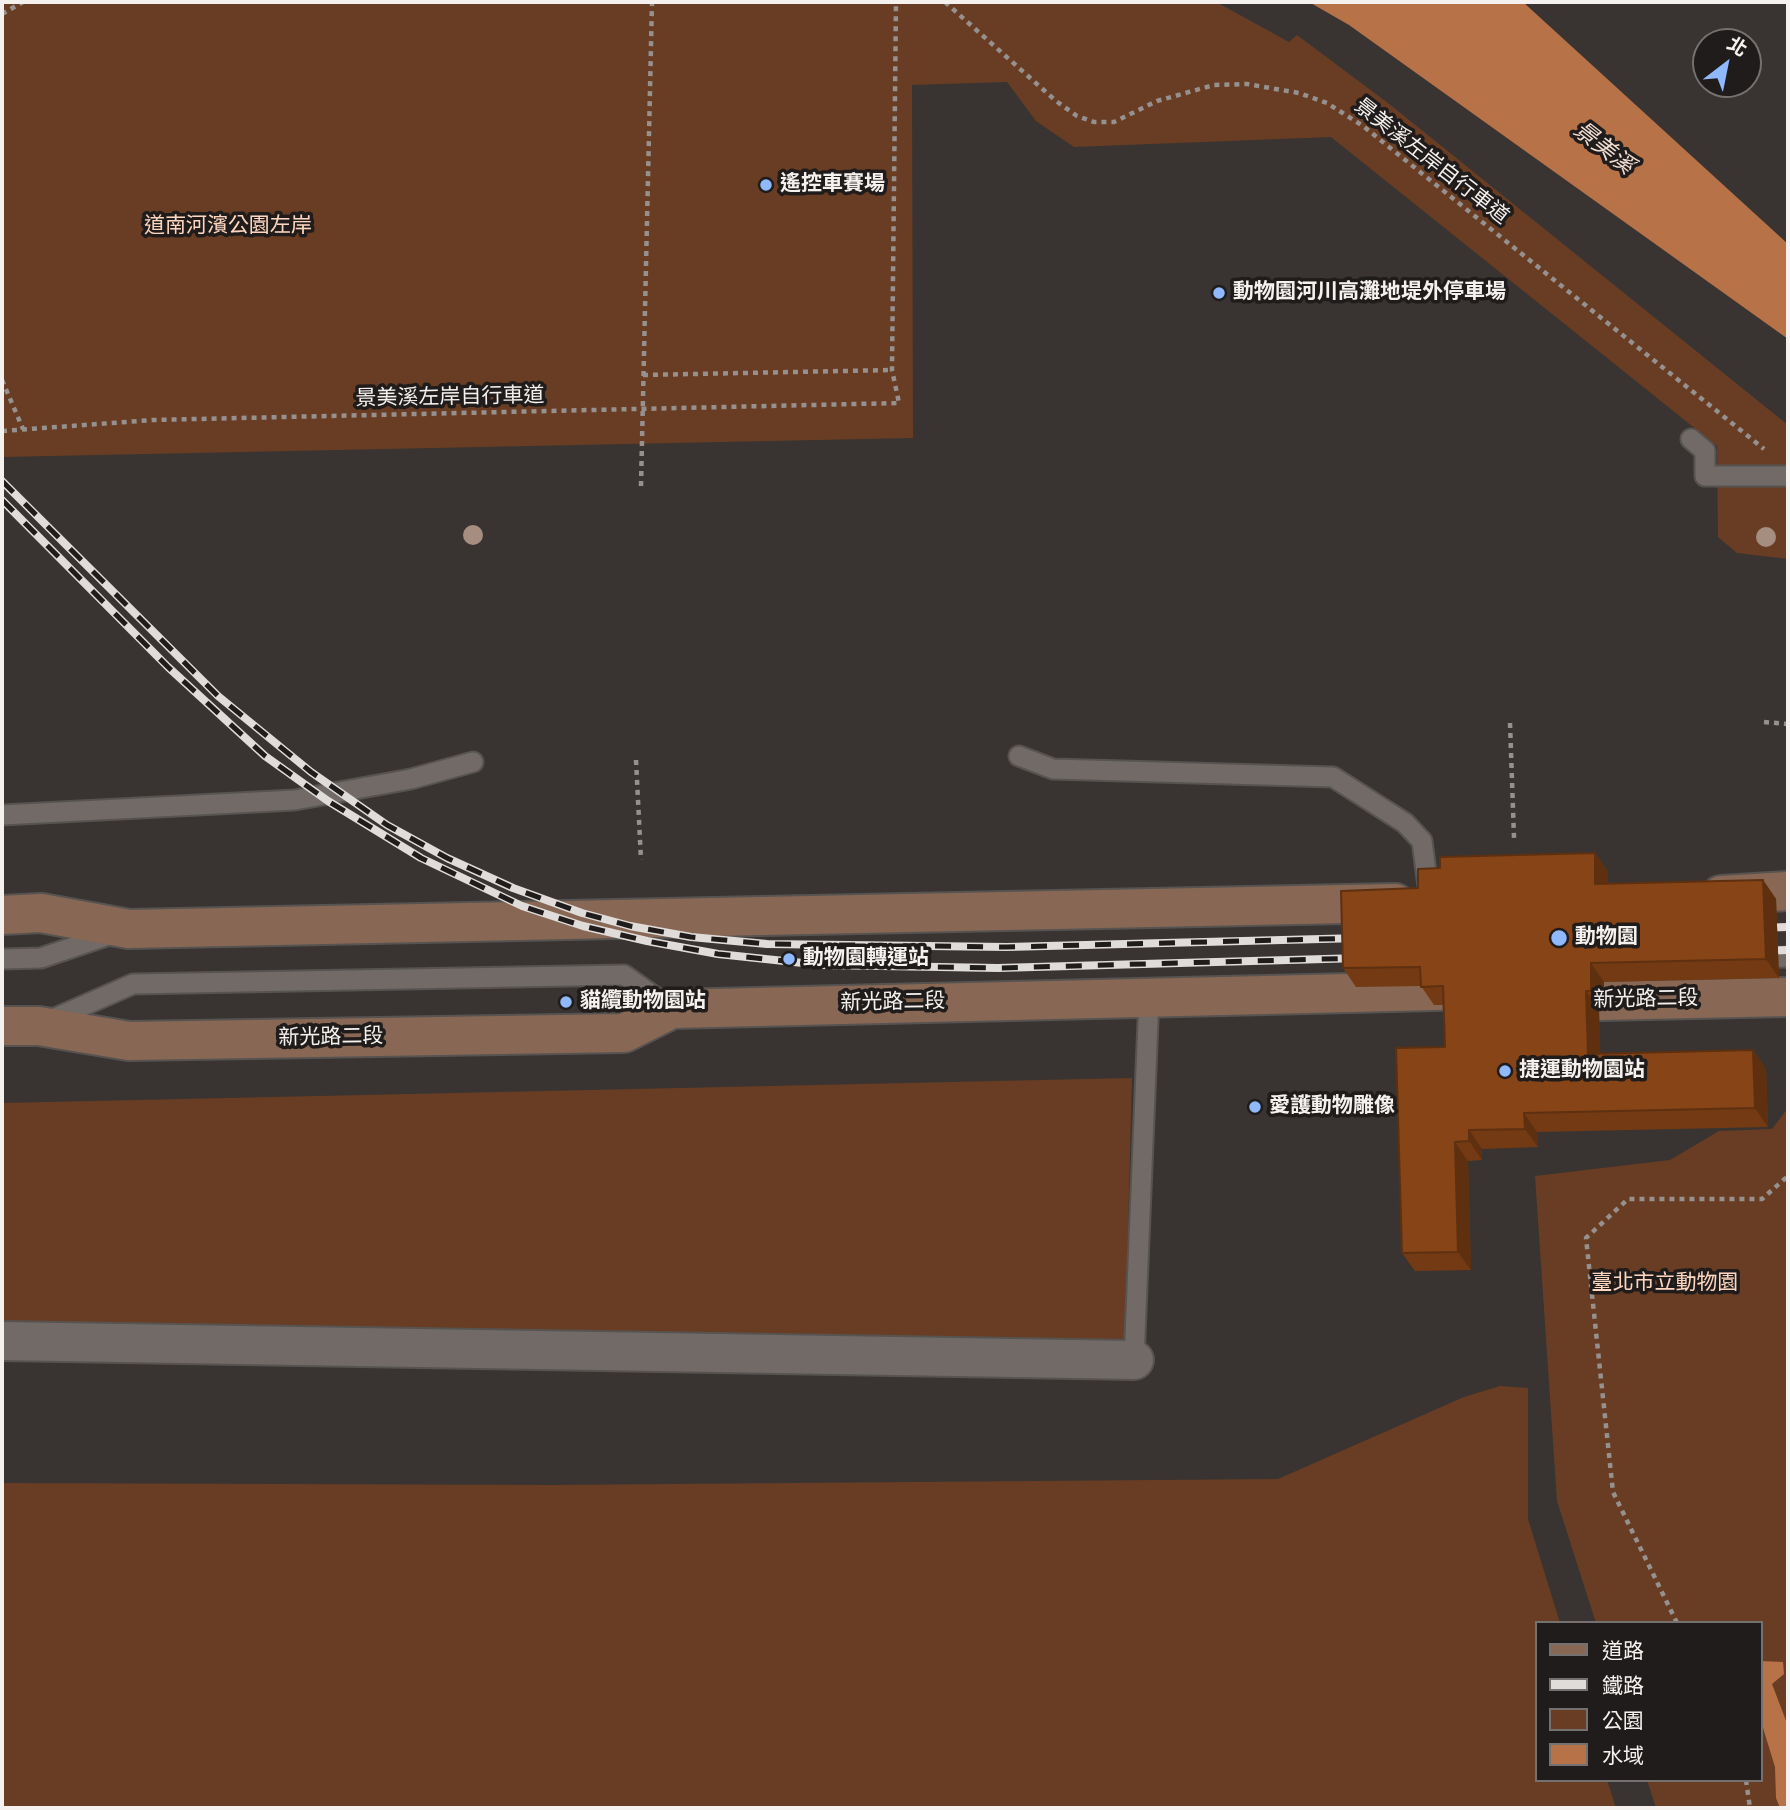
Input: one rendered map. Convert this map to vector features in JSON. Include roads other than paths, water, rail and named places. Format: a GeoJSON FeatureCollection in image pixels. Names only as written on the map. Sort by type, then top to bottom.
{"type":"FeatureCollection","features":[{"type":"Feature","properties":{"kind":"street"},"geometry":{"type":"LineString","coordinates":[[1689,896],[1788,891]]}},
{"type":"Feature","properties":{"kind":"street"},"geometry":{"type":"LineString","coordinates":[[2,915],[41,914],[129,929],[1444,902]]}},
{"type":"Feature","properties":{"kind":"street","name":"新光路二段"},"geometry":{"type":"LineString","coordinates":[[20,1026],[129,1041],[624,1032],[672,1009],[1493,986],[1527,1002],[1788,997]]}},
{"type":"Feature","properties":{"kind":"street"},"geometry":{"type":"LineString","coordinates":[[2,1341],[1134,1360]]}},
{"type":"Feature","properties":{"kind":"lane"},"geometry":{"type":"LineString","coordinates":[[1691,439],[1705,451],[1705,476],[1788,476]]}},
{"type":"Feature","properties":{"kind":"lane"},"geometry":{"type":"LineString","coordinates":[[1019,755],[1053,769],[1333,777],[1405,823],[1422,841],[1444,902]]}},
{"type":"Feature","properties":{"kind":"lane"},"geometry":{"type":"LineString","coordinates":[[2,815],[295,800],[411,779],[473,762]]}},
{"type":"Feature","properties":{"kind":"lane"},"geometry":{"type":"LineString","coordinates":[[2,959],[41,958],[129,929]]}},
{"type":"Feature","properties":{"kind":"lane"},"geometry":{"type":"LineString","coordinates":[[1735,958],[1788,957]]}},
{"type":"Feature","properties":{"kind":"lane"},"geometry":{"type":"LineString","coordinates":[[20,1026],[133,984],[624,975],[672,1009]]}},
{"type":"Feature","properties":{"kind":"lane"},"geometry":{"type":"LineString","coordinates":[[1134,1360],[1149,997]]}},
{"type":"Feature","properties":{"kind":"water","name":"景美溪"},"geometry":{"type":"Polygon","coordinates":[[[1309,2],[1523,2],[1788,244],[1788,339],[1349,25],[1309,2]]]}},
{"type":"Feature","properties":{"kind":"water"},"geometry":{"type":"Polygon","coordinates":[[[1762,1661],[1783,1662],[1784,1674],[1772,1684],[1788,1726],[1788,1808],[1780,1808],[1776,1798],[1775,1767],[1762,1725],[1762,1661]]]}},
{"type":"Feature","properties":{"kind":"railway"},"geometry":{"type":"LineString","coordinates":[[2,481],[218,696],[311,772],[387,825],[447,858],[513,888],[582,913],[630,926],[691,937],[767,944],[1007,947],[1361,938]]}},
{"type":"Feature","properties":{"kind":"railway"},"geometry":{"type":"LineString","coordinates":[[2,500],[168,667],[265,756],[328,801],[421,858],[522,906],[583,926],[647,941],[718,954],[822,965],[998,968],[1361,958]]}},
{"type":"Feature","properties":{"kind":"railway"},"geometry":{"type":"LineString","coordinates":[[1757,928],[1788,927]]}},
{"type":"Feature","properties":{"kind":"railway"},"geometry":{"type":"LineString","coordinates":[[1760,951],[1788,950]]}},
{"type":"Feature","properties":{"kind":"place","name":"遙控車賽場"},"geometry":{"type":"Point","coordinates":[766,185]}},
{"type":"Feature","properties":{"kind":"place","name":"動物園河川高灘地堤外停車場"},"geometry":{"type":"Point","coordinates":[1219,293]}},
{"type":"Feature","properties":{"kind":"place","name":"動物園"},"geometry":{"type":"Point","coordinates":[1559,938]}},
{"type":"Feature","properties":{"kind":"place","name":"動物園轉運站"},"geometry":{"type":"Point","coordinates":[789,959]}},
{"type":"Feature","properties":{"kind":"place","name":"貓纜動物園站"},"geometry":{"type":"Point","coordinates":[566,1002]}},
{"type":"Feature","properties":{"kind":"place","name":"捷運動物園站"},"geometry":{"type":"Point","coordinates":[1505,1071]}},
{"type":"Feature","properties":{"kind":"place","name":"愛護動物雕像"},"geometry":{"type":"Point","coordinates":[1255,1107]}},
{"type":"Feature","properties":{"kind":"park label","name":"道南河濱公園左岸"},"geometry":{"type":"Point","coordinates":[228,227]}},
{"type":"Feature","properties":{"kind":"park label","name":"臺北市立動物園"},"geometry":{"type":"Point","coordinates":[1665,1284]}}]}
